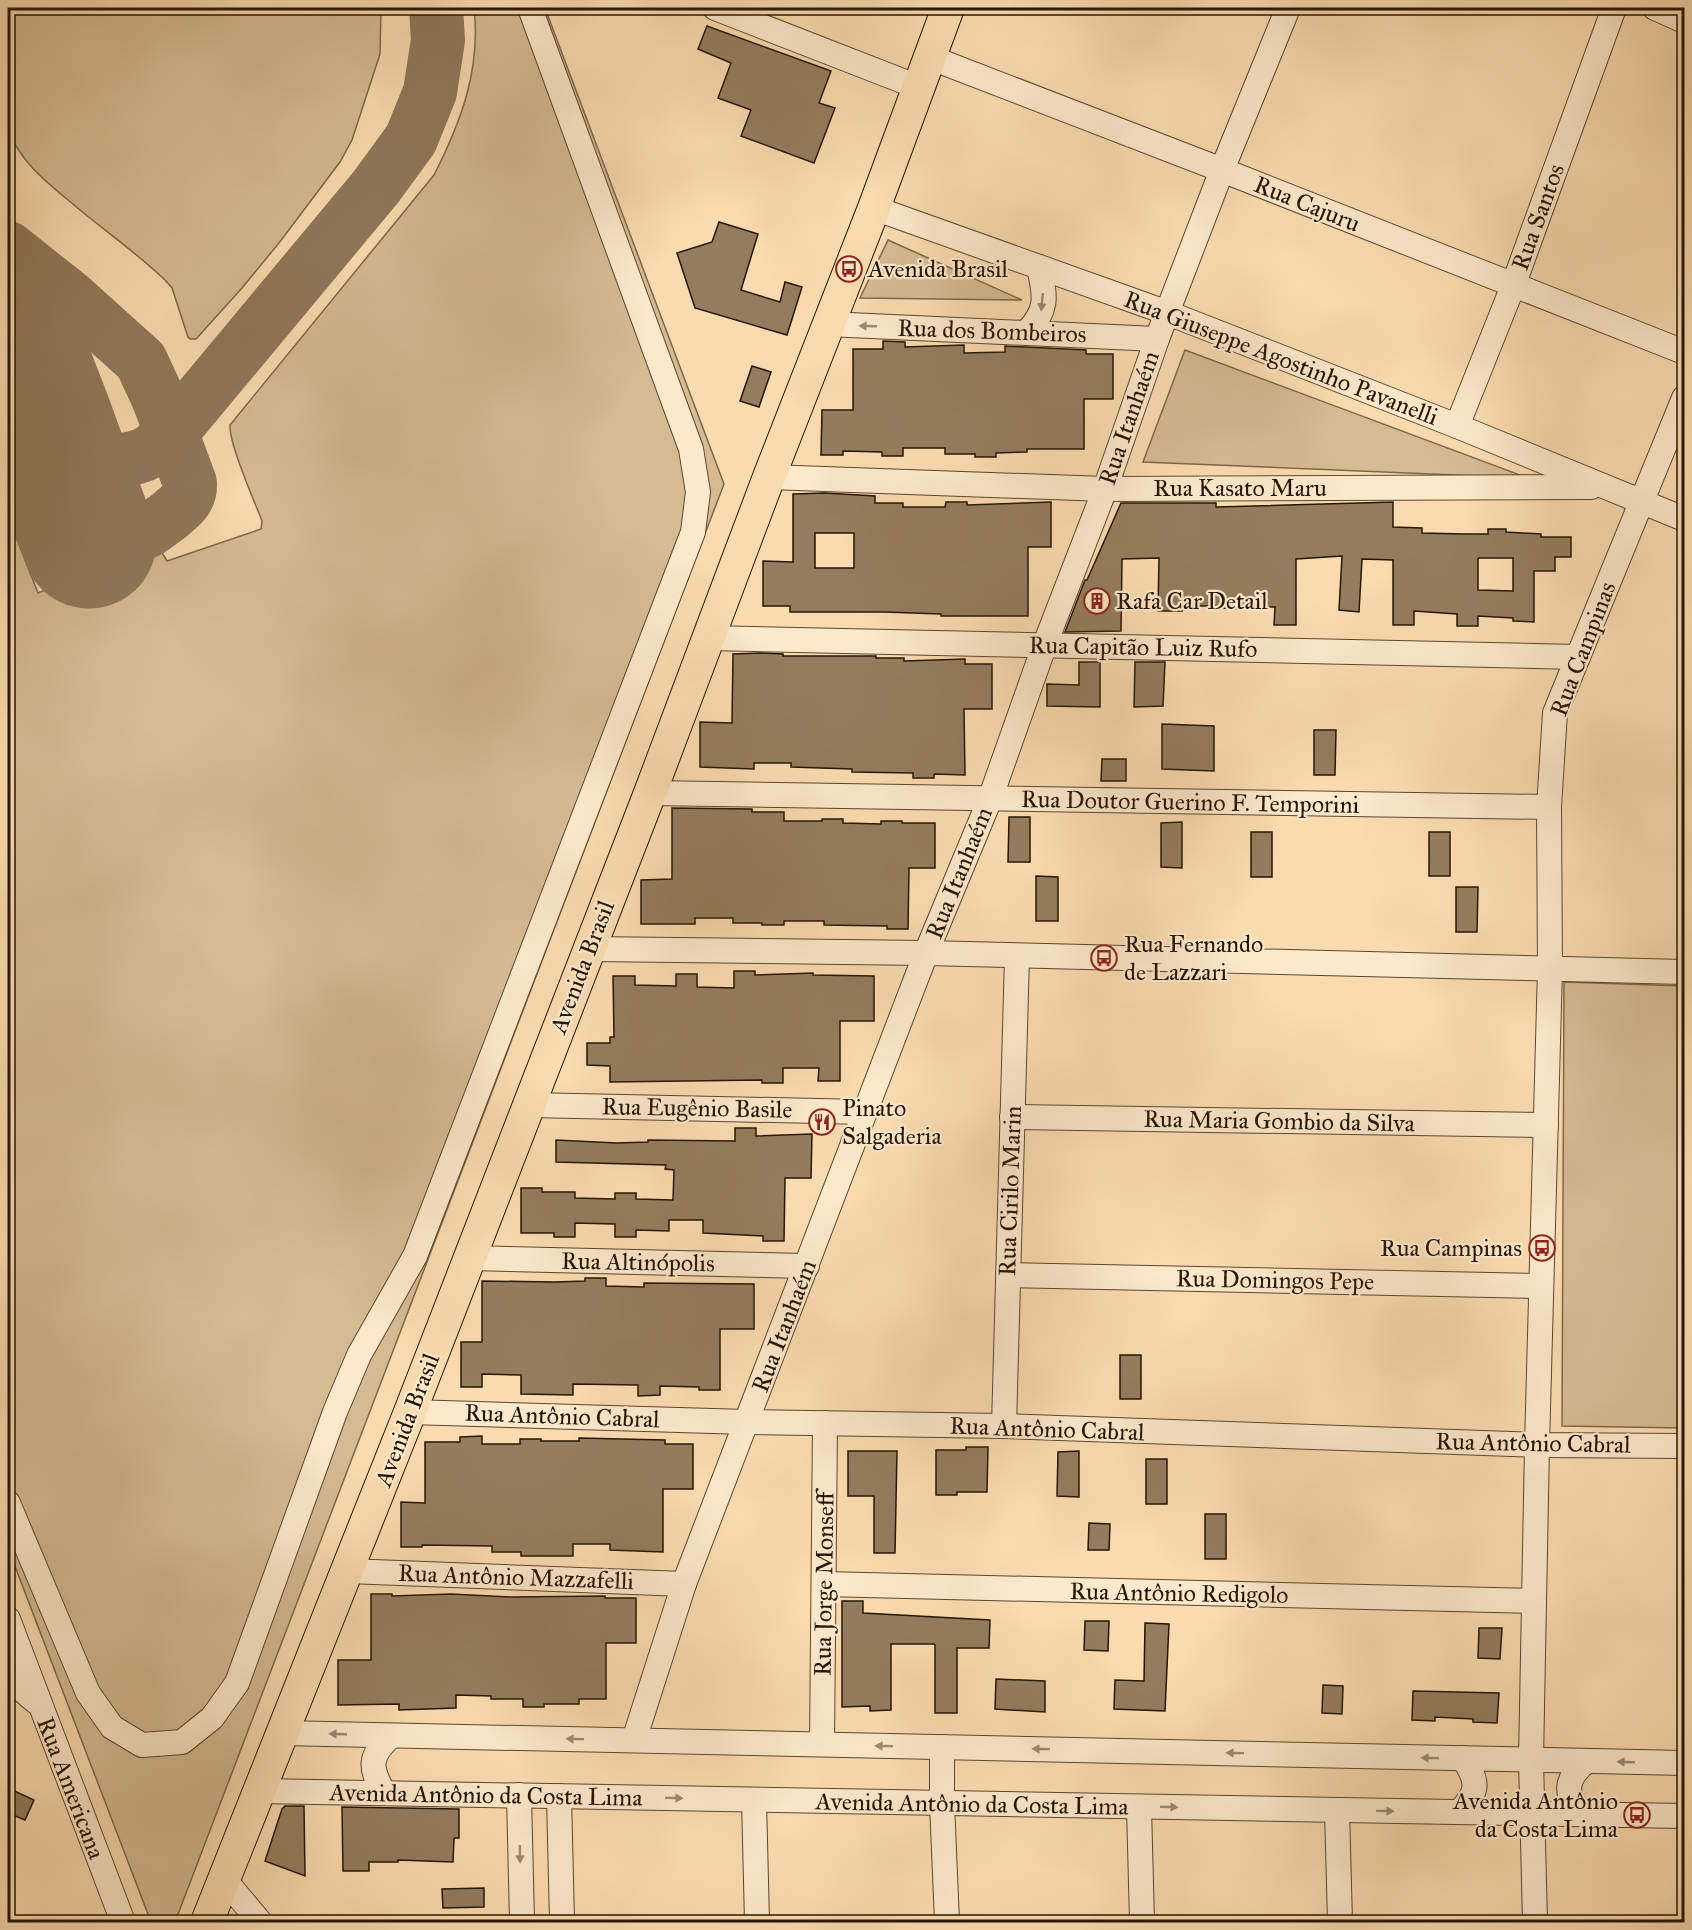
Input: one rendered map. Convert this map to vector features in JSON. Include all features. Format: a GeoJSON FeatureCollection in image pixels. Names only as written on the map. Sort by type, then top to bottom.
{"type":"FeatureCollection","features":[{"type":"Feature","properties":{"kind":"main road","name":"Avenida Brasil"},"geometry":{"type":"LineString","coordinates":[[207,1923],[410,1412],[590,949],[827,324],[874,208],[948,8]]}},
{"type":"Feature","properties":{"kind":"street"},"geometry":{"type":"LineString","coordinates":[[8,1503],[88,1693],[111,1727],[142,1745],[182,1742],[212,1718],[237,1683],[335,1412],[359,1355],[415,1256],[693,532],[698,492],[691,449],[530,8]]}},
{"type":"Feature","properties":{"kind":"street"},"geometry":{"type":"LineString","coordinates":[[715,8],[918,87]]}},
{"type":"Feature","properties":{"kind":"street","name":"Rua Itanhaém"},"geometry":{"type":"LineString","coordinates":[[634,1740],[684,1584],[926,953],[990,799],[1045,644],[1105,489],[1157,339],[1288,8]]}},
{"type":"Feature","properties":{"kind":"street","name":"Rua Santos"},"geometry":{"type":"LineString","coordinates":[[1457,426],[1513,286],[1614,8]]}},
{"type":"Feature","properties":{"kind":"street"},"geometry":{"type":"LineString","coordinates":[[1655,8],[1684,21]]}},
{"type":"Feature","properties":{"kind":"street","name":"Rua Cajuru"},"geometry":{"type":"LineString","coordinates":[[929,57],[1684,352]]}},
{"type":"Feature","properties":{"kind":"street","name":"Rua Giuseppe Agostinho Pavanelli"},"geometry":{"type":"LineString","coordinates":[[874,208],[1168,313],[1457,426],[1684,519]]}},
{"type":"Feature","properties":{"kind":"street"},"geometry":{"type":"LineString","coordinates":[[1027,332],[1040,319],[1043,306],[1044,292],[1039,267]]}},
{"type":"Feature","properties":{"kind":"street","name":"Rua dos Bombeiros"},"geometry":{"type":"LineString","coordinates":[[827,324],[1157,339]]}},
{"type":"Feature","properties":{"kind":"street","name":"Rua Campinas"},"geometry":{"type":"LineString","coordinates":[[1535,1923],[1531,1760],[1550,968],[1549,807],[1555,713],[1684,398]]}},
{"type":"Feature","properties":{"kind":"street","name":"Rua Kasato Maru"},"geometry":{"type":"LineString","coordinates":[[769,477],[1105,489],[1604,487]]}},
{"type":"Feature","properties":{"kind":"street","name":"Rua Capitão Luiz Rufo"},"geometry":{"type":"LineString","coordinates":[[708,638],[1578,657]]}},
{"type":"Feature","properties":{"kind":"street","name":"Rua Doutor Guerino F. Temporini"},"geometry":{"type":"LineString","coordinates":[[650,793],[1549,807]]}},
{"type":"Feature","properties":{"kind":"street"},"geometry":{"type":"LineString","coordinates":[[590,949],[926,953],[1684,972]]}},
{"type":"Feature","properties":{"kind":"street","name":"Rua Cirilo Marin"},"geometry":{"type":"LineString","coordinates":[[1004,1426],[1017,956]]}},
{"type":"Feature","properties":{"kind":"street","name":"Rua Eugênio Basile"},"geometry":{"type":"LineString","coordinates":[[529,1105],[866,1112]]}},
{"type":"Feature","properties":{"kind":"street","name":"Rua Maria Gombio da Silva"},"geometry":{"type":"LineString","coordinates":[[1012,1117],[1546,1125]]}},
{"type":"Feature","properties":{"kind":"street","name":"Rua Altinópolis"},"geometry":{"type":"LineString","coordinates":[[470,1258],[807,1266]]}},
{"type":"Feature","properties":{"kind":"street","name":"Rua Domingos Pepe"},"geometry":{"type":"LineString","coordinates":[[1008,1275],[1541,1286]]}},
{"type":"Feature","properties":{"kind":"street","name":"Rua Antônio Cabral"},"geometry":{"type":"LineString","coordinates":[[410,1412],[747,1422],[1004,1426],[1537,1445],[1684,1446]]}},
{"type":"Feature","properties":{"kind":"street","name":"Rua Jorge Monseff"},"geometry":{"type":"LineString","coordinates":[[822,1744],[825,1423]]}},
{"type":"Feature","properties":{"kind":"street","name":"Rua Antônio Mazzafelli"},"geometry":{"type":"LineString","coordinates":[[347,1571],[684,1584]]}},
{"type":"Feature","properties":{"kind":"street","name":"Rua Antônio Redigolo"},"geometry":{"type":"LineString","coordinates":[[824,1584],[1534,1601]]}},
{"type":"Feature","properties":{"kind":"street","name":"Rua Americana"},"geometry":{"type":"LineString","coordinates":[[8,1619],[38,1704],[123,1923]]}},
{"type":"Feature","properties":{"kind":"street"},"geometry":{"type":"LineString","coordinates":[[8,1678],[38,1704]]}},
{"type":"Feature","properties":{"kind":"street"},"geometry":{"type":"LineString","coordinates":[[282,1733],[1684,1763]]}},
{"type":"Feature","properties":{"kind":"street"},"geometry":{"type":"LineString","coordinates":[[384,1793],[376,1779],[373,1763],[377,1748],[391,1736]]}},
{"type":"Feature","properties":{"kind":"street"},"geometry":{"type":"LineString","coordinates":[[942,1747],[947,1923]]}},
{"type":"Feature","properties":{"kind":"street"},"geometry":{"type":"LineString","coordinates":[[1459,1812],[1470,1801],[1476,1787],[1473,1772],[1463,1758]]}},
{"type":"Feature","properties":{"kind":"street"},"geometry":{"type":"LineString","coordinates":[[1581,1814],[1571,1802],[1568,1787],[1574,1772],[1586,1761]]}},
{"type":"Feature","properties":{"kind":"street","name":"Avenida Antônio da Costa Lima"},"geometry":{"type":"LineString","coordinates":[[259,1791],[1684,1816]]}},
{"type":"Feature","properties":{"kind":"street"},"geometry":{"type":"LineString","coordinates":[[519,1795],[522,1923]]}},
{"type":"Feature","properties":{"kind":"street"},"geometry":{"type":"LineString","coordinates":[[559,1796],[562,1923]]}},
{"type":"Feature","properties":{"kind":"street"},"geometry":{"type":"LineString","coordinates":[[754,1800],[757,1923]]}},
{"type":"Feature","properties":{"kind":"street"},"geometry":{"type":"LineString","coordinates":[[1139,1807],[1142,1923]]}},
{"type":"Feature","properties":{"kind":"street"},"geometry":{"type":"LineString","coordinates":[[1337,1810],[1340,1923]]}},
{"type":"Feature","properties":{"kind":"street"},"geometry":{"type":"LineString","coordinates":[[224,1880],[260,1923]]}},
{"type":"Feature","properties":{"kind":"shaded area"},"geometry":{"type":"Polygon","coordinates":[[[8,8],[381,8],[380,54],[352,140],[340,162],[279,243],[196,339],[188,337],[172,288],[165,280],[48,183],[29,164],[14,142],[8,129],[8,8]]]}},
{"type":"Feature","properties":{"kind":"shaded area"},"geometry":{"type":"Polygon","coordinates":[[[474,8],[545,8],[724,484],[175,1922],[151,1922],[8,1548],[8,516],[38,593],[157,544],[167,561],[261,529],[262,521],[238,458],[230,425],[434,175],[453,135],[472,74],[475,52],[474,8]]]}},
{"type":"Feature","properties":{"kind":"shaded area"},"geometry":{"type":"Polygon","coordinates":[[[888,240],[1022,300],[860,298],[888,240]]]}},
{"type":"Feature","properties":{"kind":"shaded area"},"geometry":{"type":"Polygon","coordinates":[[[1185,350],[1528,478],[1143,462],[1185,350]]]}},
{"type":"Feature","properties":{"kind":"shaded area"},"geometry":{"type":"Polygon","coordinates":[[[1564,982],[1684,986],[1684,1428],[1562,1426],[1564,982]]]}},
{"type":"Feature","properties":{"kind":"building"},"geometry":{"type":"Polygon","coordinates":[[[707,26],[831,71],[819,103],[835,108],[814,163],[741,136],[751,110],[718,98],[731,63],[698,49],[707,26]]]}},
{"type":"Feature","properties":{"kind":"building"},"geometry":{"type":"Polygon","coordinates":[[[719,222],[758,234],[741,290],[780,302],[785,282],[802,287],[787,335],[695,308],[677,253],[712,242],[719,222]]]}},
{"type":"Feature","properties":{"kind":"building"},"geometry":{"type":"Polygon","coordinates":[[[883,341],[905,342],[905,347],[964,345],[964,353],[1005,352],[1005,346],[1086,350],[1086,354],[1113,354],[1113,399],[1084,399],[1084,449],[1027,449],[1027,452],[996,453],[996,457],[945,454],[945,448],[903,448],[903,456],[882,456],[882,452],[843,451],[843,455],[821,455],[822,410],[853,410],[853,349],[883,349],[883,341]]]}},
{"type":"Feature","properties":{"kind":"building"},"geometry":{"type":"Polygon","coordinates":[[[752,366],[771,372],[759,407],[740,401],[752,366]]]}},
{"type":"Feature","properties":{"kind":"building"},"geometry":{"type":"Polygon","coordinates":[[[793,494],[875,496],[875,503],[903,503],[903,507],[945,507],[946,502],[967,502],[967,505],[1051,502],[1051,547],[1028,547],[1028,616],[790,612],[790,606],[763,606],[763,561],[793,562],[793,494]],[[815,533],[815,568],[854,568],[854,533],[815,533]]]}},
{"type":"Feature","properties":{"kind":"building"},"geometry":{"type":"Polygon","coordinates":[[[1393,502],[1393,527],[1422,528],[1422,533],[1488,534],[1488,529],[1506,529],[1506,532],[1541,534],[1541,537],[1571,537],[1571,557],[1555,557],[1555,571],[1534,571],[1534,622],[1478,616],[1478,626],[1457,626],[1457,614],[1414,611],[1414,625],[1393,625],[1393,560],[1362,559],[1359,612],[1339,610],[1342,556],[1296,559],[1296,625],[1274,625],[1275,607],[1241,607],[1241,609],[1219,608],[1219,606],[1182,606],[1182,611],[1158,611],[1159,558],[1122,559],[1121,631],[1065,632],[1085,580],[1087,580],[1121,503],[1216,503],[1216,507],[1393,502]],[[1478,558],[1478,590],[1513,591],[1513,558],[1478,558]]]}},
{"type":"Feature","properties":{"kind":"building"},"geometry":{"type":"Polygon","coordinates":[[[733,654],[783,654],[783,656],[876,656],[876,658],[904,658],[904,661],[965,659],[965,664],[992,664],[992,709],[964,709],[965,775],[934,774],[934,778],[913,778],[913,773],[852,772],[852,769],[791,767],[791,763],[754,763],[754,769],[700,767],[700,722],[732,723],[733,654]]]}},
{"type":"Feature","properties":{"kind":"building"},"geometry":{"type":"Polygon","coordinates":[[[1079,662],[1100,662],[1100,707],[1047,706],[1047,684],[1079,685],[1079,662]]]}},
{"type":"Feature","properties":{"kind":"building"},"geometry":{"type":"Polygon","coordinates":[[[1135,662],[1165,662],[1163,706],[1134,707],[1135,662]]]}},
{"type":"Feature","properties":{"kind":"building"},"geometry":{"type":"Polygon","coordinates":[[[1162,724],[1214,726],[1214,771],[1162,769],[1162,724]]]}},
{"type":"Feature","properties":{"kind":"building"},"geometry":{"type":"Polygon","coordinates":[[[1314,730],[1336,730],[1335,775],[1314,775],[1314,730]]]}},
{"type":"Feature","properties":{"kind":"building"},"geometry":{"type":"Polygon","coordinates":[[[1102,759],[1126,759],[1126,781],[1101,781],[1102,759]]]}},
{"type":"Feature","properties":{"kind":"building"},"geometry":{"type":"Polygon","coordinates":[[[672,808],[752,809],[752,812],[784,812],[784,821],[843,819],[843,823],[881,824],[881,821],[902,821],[902,823],[935,823],[935,868],[909,868],[908,929],[887,929],[887,926],[824,925],[824,921],[784,921],[784,925],[762,925],[762,923],[733,923],[733,918],[695,918],[695,924],[641,924],[641,880],[672,879],[672,808]]]}},
{"type":"Feature","properties":{"kind":"building"},"geometry":{"type":"Polygon","coordinates":[[[1009,817],[1030,817],[1030,862],[1008,862],[1009,817]]]}},
{"type":"Feature","properties":{"kind":"building"},"geometry":{"type":"Polygon","coordinates":[[[1182,822],[1182,868],[1161,867],[1161,823],[1182,822]]]}},
{"type":"Feature","properties":{"kind":"building"},"geometry":{"type":"Polygon","coordinates":[[[1251,832],[1272,832],[1272,877],[1251,877],[1251,832]]]}},
{"type":"Feature","properties":{"kind":"building"},"geometry":{"type":"Polygon","coordinates":[[[1429,832],[1450,832],[1450,876],[1429,876],[1429,832]]]}},
{"type":"Feature","properties":{"kind":"building"},"geometry":{"type":"Polygon","coordinates":[[[1036,876],[1058,877],[1058,921],[1036,921],[1036,876]]]}},
{"type":"Feature","properties":{"kind":"building"},"geometry":{"type":"Polygon","coordinates":[[[1456,887],[1478,887],[1477,932],[1456,932],[1456,887]]]}},
{"type":"Feature","properties":{"kind":"building"},"geometry":{"type":"Polygon","coordinates":[[[734,971],[755,971],[755,975],[813,973],[813,975],[874,976],[874,1021],[840,1021],[840,1081],[818,1081],[819,1068],[783,1068],[783,1083],[762,1083],[762,1080],[610,1082],[610,1066],[587,1065],[587,1043],[610,1043],[610,1037],[614,1037],[613,976],[635,976],[635,985],[676,986],[676,974],[697,974],[697,987],[734,988],[734,971]]]}},
{"type":"Feature","properties":{"kind":"building"},"geometry":{"type":"Polygon","coordinates":[[[735,1128],[756,1128],[756,1136],[812,1134],[811,1178],[785,1178],[784,1241],[763,1241],[763,1236],[703,1233],[703,1220],[669,1220],[669,1231],[636,1230],[636,1237],[615,1237],[615,1224],[575,1223],[575,1237],[554,1237],[554,1233],[521,1233],[521,1188],[542,1188],[542,1192],[575,1192],[575,1198],[615,1199],[615,1193],[636,1193],[636,1199],[673,1200],[674,1170],[665,1169],[666,1165],[556,1162],[556,1140],[617,1143],[648,1142],[648,1140],[735,1141],[735,1128]]]}},
{"type":"Feature","properties":{"kind":"building"},"geometry":{"type":"Polygon","coordinates":[[[585,1278],[606,1278],[606,1286],[644,1287],[644,1283],[754,1284],[754,1329],[720,1329],[720,1390],[660,1386],[660,1395],[638,1396],[638,1385],[573,1384],[573,1395],[521,1394],[521,1375],[482,1374],[482,1387],[461,1387],[461,1342],[482,1342],[482,1281],[555,1282],[585,1281],[585,1278]]]}},
{"type":"Feature","properties":{"kind":"building"},"geometry":{"type":"Polygon","coordinates":[[[1120,1355],[1141,1355],[1141,1399],[1120,1399],[1120,1355]]]}},
{"type":"Feature","properties":{"kind":"building"},"geometry":{"type":"Polygon","coordinates":[[[482,1436],[482,1444],[520,1444],[520,1439],[579,1441],[579,1438],[665,1440],[665,1444],[693,1444],[693,1489],[663,1489],[663,1552],[610,1550],[610,1544],[573,1544],[573,1556],[521,1556],[521,1552],[492,1552],[492,1546],[401,1547],[401,1502],[425,1503],[425,1442],[460,1442],[460,1437],[482,1436]]]}},
{"type":"Feature","properties":{"kind":"building"},"geometry":{"type":"Polygon","coordinates":[[[966,1447],[988,1447],[987,1492],[936,1495],[936,1450],[966,1450],[966,1447]]]}},
{"type":"Feature","properties":{"kind":"building"},"geometry":{"type":"Polygon","coordinates":[[[848,1451],[897,1451],[895,1553],[874,1553],[874,1496],[848,1496],[848,1451]]]}},
{"type":"Feature","properties":{"kind":"building"},"geometry":{"type":"Polygon","coordinates":[[[1079,1451],[1079,1497],[1057,1496],[1058,1452],[1079,1451]]]}},
{"type":"Feature","properties":{"kind":"building"},"geometry":{"type":"Polygon","coordinates":[[[1146,1459],[1167,1459],[1167,1504],[1146,1504],[1146,1459]]]}},
{"type":"Feature","properties":{"kind":"building"},"geometry":{"type":"Polygon","coordinates":[[[1205,1514],[1226,1514],[1226,1559],[1205,1559],[1205,1514]]]}},
{"type":"Feature","properties":{"kind":"building"},"geometry":{"type":"Polygon","coordinates":[[[1089,1523],[1110,1524],[1109,1550],[1088,1550],[1089,1523]]]}},
{"type":"Feature","properties":{"kind":"building"},"geometry":{"type":"Polygon","coordinates":[[[371,1594],[636,1598],[636,1643],[606,1643],[606,1699],[579,1699],[579,1704],[544,1704],[544,1707],[523,1707],[523,1699],[491,1699],[491,1696],[456,1695],[456,1708],[399,1710],[399,1704],[338,1705],[338,1660],[371,1660],[371,1594]]]}},
{"type":"Feature","properties":{"kind":"building"},"geometry":{"type":"Polygon","coordinates":[[[842,1601],[863,1601],[863,1613],[990,1620],[989,1648],[957,1648],[957,1713],[935,1713],[934,1644],[891,1644],[891,1710],[870,1711],[870,1706],[842,1707],[842,1601]]]}},
{"type":"Feature","properties":{"kind":"building"},"geometry":{"type":"Polygon","coordinates":[[[1085,1621],[1109,1621],[1108,1651],[1084,1650],[1085,1621]]]}},
{"type":"Feature","properties":{"kind":"building"},"geometry":{"type":"Polygon","coordinates":[[[1145,1623],[1169,1624],[1165,1711],[1114,1709],[1115,1680],[1144,1681],[1145,1623]]]}},
{"type":"Feature","properties":{"kind":"building"},"geometry":{"type":"Polygon","coordinates":[[[1479,1628],[1502,1628],[1500,1659],[1478,1658],[1479,1628]]]}},
{"type":"Feature","properties":{"kind":"building"},"geometry":{"type":"Polygon","coordinates":[[[996,1679],[1045,1681],[1045,1712],[995,1709],[996,1679]]]}},
{"type":"Feature","properties":{"kind":"building"},"geometry":{"type":"Polygon","coordinates":[[[1323,1685],[1343,1686],[1342,1714],[1322,1713],[1323,1685]]]}},
{"type":"Feature","properties":{"kind":"building"},"geometry":{"type":"Polygon","coordinates":[[[1413,1691],[1499,1693],[1497,1723],[1435,1717],[1435,1721],[1412,1720],[1413,1691]]]}},
{"type":"Feature","properties":{"kind":"building"},"geometry":{"type":"Polygon","coordinates":[[[8,1788],[34,1800],[25,1820],[8,1813],[8,1788]]]}},
{"type":"Feature","properties":{"kind":"building"},"geometry":{"type":"Polygon","coordinates":[[[285,1806],[304,1806],[305,1876],[265,1861],[285,1806]]]}},
{"type":"Feature","properties":{"kind":"building"},"geometry":{"type":"Polygon","coordinates":[[[342,1807],[459,1809],[459,1838],[454,1838],[453,1862],[398,1860],[398,1862],[369,1862],[369,1871],[343,1871],[342,1807]]]}},
{"type":"Feature","properties":{"kind":"building"},"geometry":{"type":"Polygon","coordinates":[[[484,1888],[484,1907],[443,1908],[442,1889],[484,1888]]]}},
{"type":"Feature","properties":{"kind":"taxiway"},"geometry":{"type":"LineString","coordinates":[[45,420],[61,439],[76,450],[108,460],[141,456],[154,449],[172,432],[376,187],[411,139],[430,92],[438,40],[436,8]]}},
{"type":"Feature","properties":{"kind":"taxiway"},"geometry":{"type":"LineString","coordinates":[[8,248],[71,298],[141,361],[159,400],[190,483],[190,489],[181,506],[149,530],[121,540],[100,541],[80,538],[44,521],[29,507],[8,471]]}},
{"type":"Feature","properties":{"kind":"taxiway"},"geometry":{"type":"LineString","coordinates":[[8,420],[15,380],[13,340]]}},
{"type":"Feature","properties":{"kind":"runway"},"geometry":{"type":"LineString","coordinates":[[8,325],[89,541]]}},
{"type":"Feature","properties":{"kind":"place","name":"Avenida Brasil"},"geometry":{"type":"Point","coordinates":[849,269]}},
{"type":"Feature","properties":{"kind":"place","name":"Rafa Car Detail"},"geometry":{"type":"Point","coordinates":[1097,601]}},
{"type":"Feature","properties":{"kind":"place","name":"Rua Fernando de Lazzari"},"geometry":{"type":"Point","coordinates":[1104,958]}},
{"type":"Feature","properties":{"kind":"place","name":"Pinato Salgaderia"},"geometry":{"type":"Point","coordinates":[822,1122]}},
{"type":"Feature","properties":{"kind":"place","name":"Rua Campinas"},"geometry":{"type":"Point","coordinates":[1542,1248]}},
{"type":"Feature","properties":{"kind":"place","name":"Avenida Antônio da Costa Lima"},"geometry":{"type":"Point","coordinates":[1637,1815]}}]}
